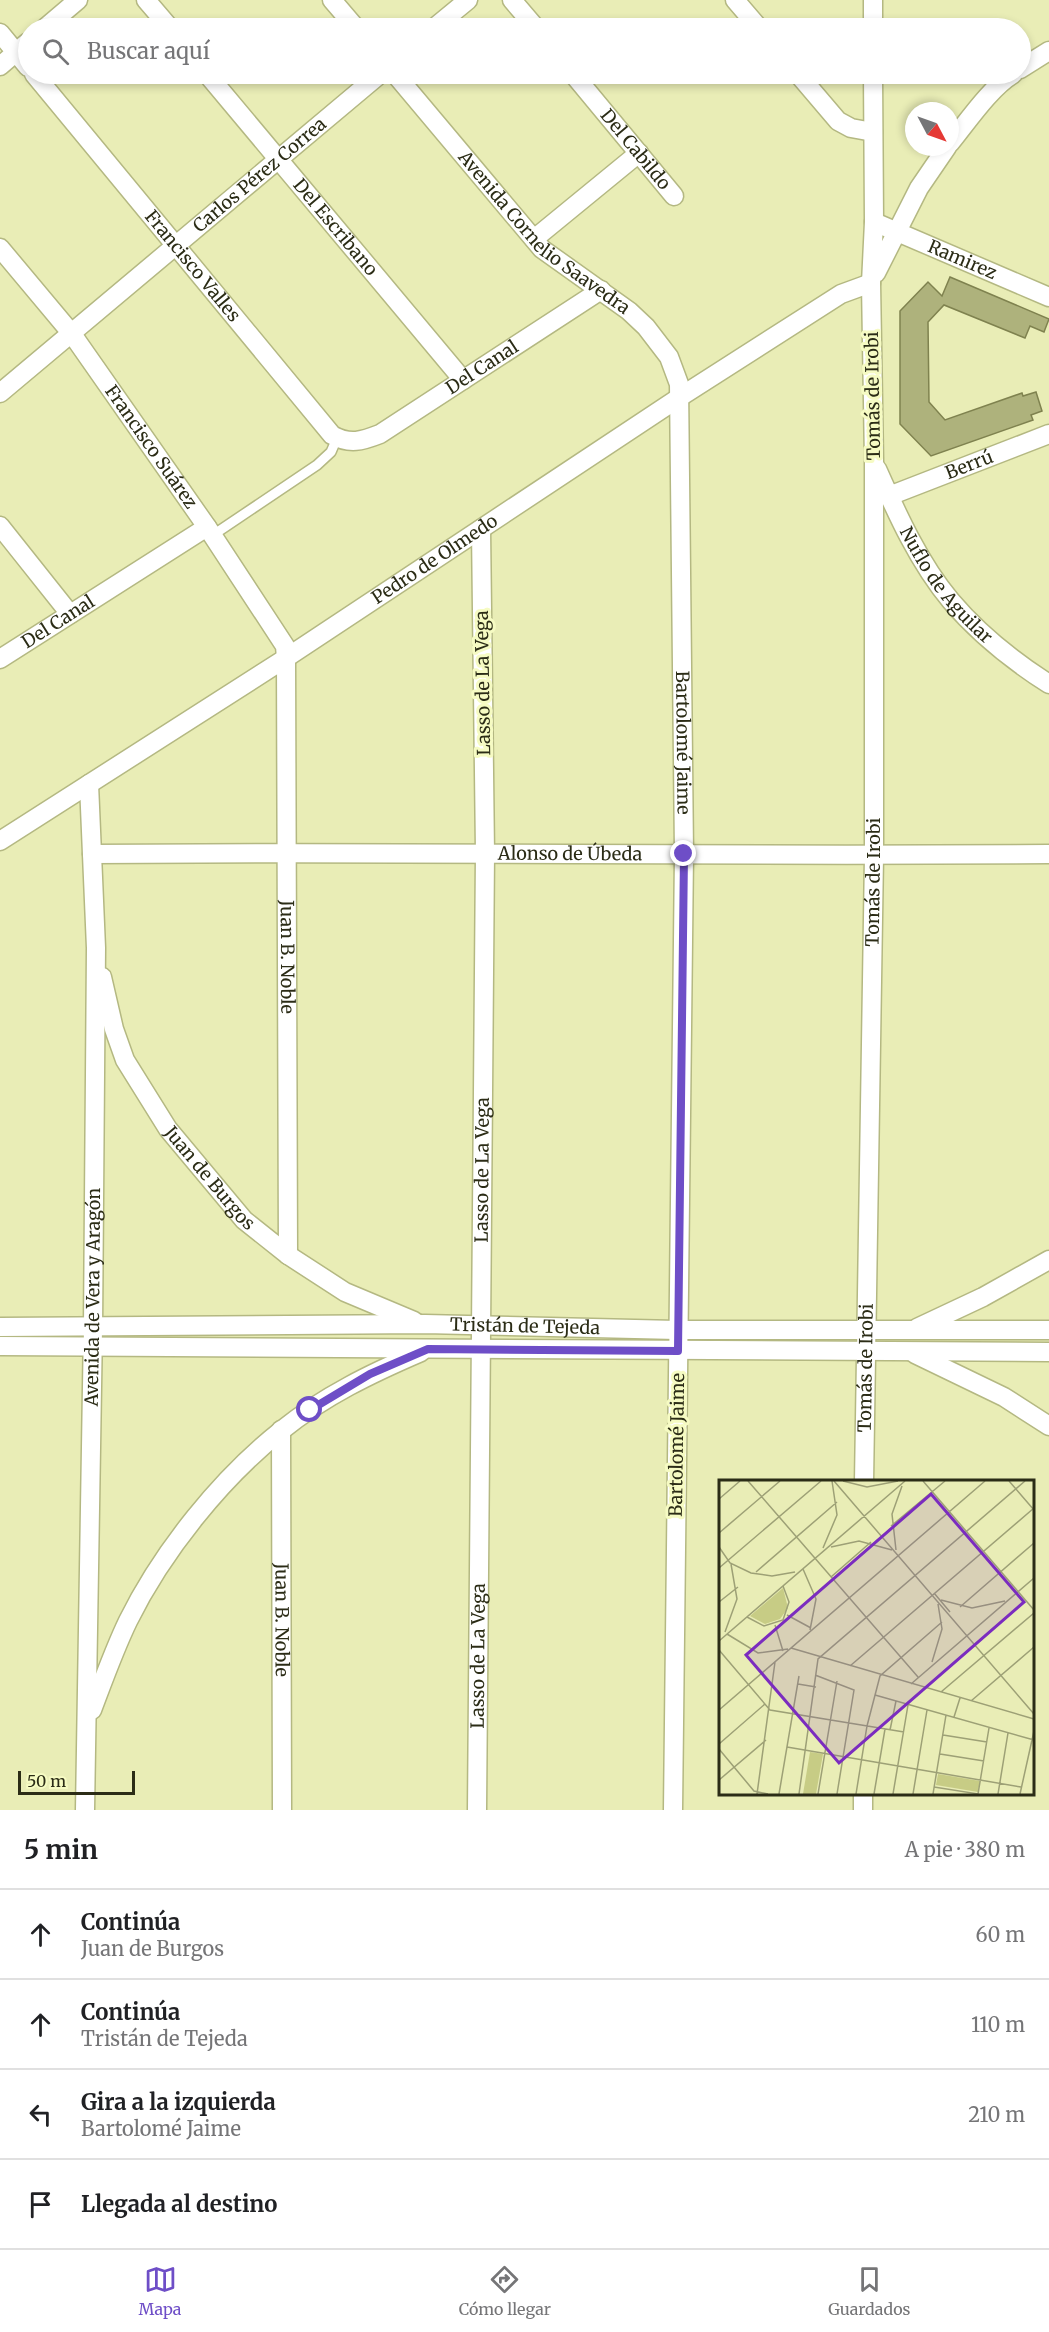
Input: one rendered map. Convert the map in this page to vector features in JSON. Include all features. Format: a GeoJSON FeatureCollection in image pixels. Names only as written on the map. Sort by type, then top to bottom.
{"type":"FeatureCollection","features":[{"type":"Feature","properties":{"kind":"street"},"geometry":{"type":"LineString","coordinates":[[57,18],[78,0]]}},
{"type":"Feature","properties":{"kind":"street"},"geometry":{"type":"LineString","coordinates":[[146,0],[161,18]]}},
{"type":"Feature","properties":{"kind":"street"},"geometry":{"type":"LineString","coordinates":[[332,0],[347,18]]}},
{"type":"Feature","properties":{"kind":"street"},"geometry":{"type":"LineString","coordinates":[[446,18],[468,0]]}},
{"type":"Feature","properties":{"kind":"street"},"geometry":{"type":"LineString","coordinates":[[512,0],[527,18]]}},
{"type":"Feature","properties":{"kind":"street"},"geometry":{"type":"LineString","coordinates":[[735,0],[750,18]]}},
{"type":"Feature","properties":{"kind":"street"},"geometry":{"type":"LineString","coordinates":[[873,0],[873,18]]}},
{"type":"Feature","properties":{"kind":"street"},"geometry":{"type":"LineString","coordinates":[[0,33],[18,44]]}},
{"type":"Feature","properties":{"kind":"street"},"geometry":{"type":"LineString","coordinates":[[0,66],[18,50]]}},
{"type":"Feature","properties":{"kind":"street"},"geometry":{"type":"LineString","coordinates":[[1031,62],[1049,51]]}},
{"type":"Feature","properties":{"kind":"street","name":"Francisco Valles"},"geometry":{"type":"LineString","coordinates":[[42,84],[332,435],[337,438]]}},
{"type":"Feature","properties":{"kind":"street","name":"Del Escribano"},"geometry":{"type":"LineString","coordinates":[[215,84],[463,380]]}},
{"type":"Feature","properties":{"kind":"street","name":"Carlos Pérez Correa"},"geometry":{"type":"LineString","coordinates":[[0,393],[368,84]]}},
{"type":"Feature","properties":{"kind":"street","name":"Avenida Cornelio Saavedra"},"geometry":{"type":"LineString","coordinates":[[403,84],[542,249],[629,311],[662,348],[676,374],[680,397]]}},
{"type":"Feature","properties":{"kind":"street","name":"Del Cabildo"},"geometry":{"type":"LineString","coordinates":[[581,84],[674,196]]}},
{"type":"Feature","properties":{"kind":"street"},"geometry":{"type":"LineString","coordinates":[[807,84],[838,121],[851,128],[873,132],[873,84]]}},
{"type":"Feature","properties":{"kind":"street"},"geometry":{"type":"LineString","coordinates":[[959,132],[1001,84]]}},
{"type":"Feature","properties":{"kind":"street","name":"Tomás de Irobi"},"geometry":{"type":"LineString","coordinates":[[864,1480],[874,856],[874,462],[871,283],[874,222],[873,132]]}},
{"type":"Feature","properties":{"kind":"street"},"geometry":{"type":"LineString","coordinates":[[534,239],[639,153]]}},
{"type":"Feature","properties":{"kind":"street"},"geometry":{"type":"LineString","coordinates":[[871,283],[919,188],[941,156]]}},
{"type":"Feature","properties":{"kind":"street","name":"Ramirez"},"geometry":{"type":"LineString","coordinates":[[874,222],[1049,297]]}},
{"type":"Feature","properties":{"kind":"street","name":"Francisco Suárez"},"geometry":{"type":"LineString","coordinates":[[0,248],[72,334],[210,531],[285,646],[286,658]]}},
{"type":"Feature","properties":{"kind":"street","name":"Pedro de Olmedo"},"geometry":{"type":"LineString","coordinates":[[0,841],[286,658],[680,397],[841,294],[871,283]]}},
{"type":"Feature","properties":{"kind":"street","name":"Del Canal"},"geometry":{"type":"LineString","coordinates":[[337,438],[350,443],[380,434],[601,290]]}},
{"type":"Feature","properties":{"kind":"street","name":"Bartolomé Jaime"},"geometry":{"type":"LineString","coordinates":[[673,1810],[684,854],[680,397]]}},
{"type":"Feature","properties":{"kind":"street","name":"Berrú"},"geometry":{"type":"LineString","coordinates":[[889,496],[1049,434]]}},
{"type":"Feature","properties":{"kind":"street","name":"Nuflo de Aguilar"},"geometry":{"type":"LineString","coordinates":[[874,462],[889,496],[929,569],[951,600],[980,631],[1020,666],[1049,684]]}},
{"type":"Feature","properties":{"kind":"street"},"geometry":{"type":"LineString","coordinates":[[0,526],[70,614]]}},
{"type":"Feature","properties":{"kind":"street","name":"Lasso de La Vega"},"geometry":{"type":"LineString","coordinates":[[477,1810],[485,853],[482,529]]}},
{"type":"Feature","properties":{"kind":"street","name":"Del Canal"},"geometry":{"type":"LineString","coordinates":[[0,659],[70,614],[210,531]]}},
{"type":"Feature","properties":{"kind":"street","name":"Juan B. Noble"},"geometry":{"type":"LineString","coordinates":[[286,658],[288,1255]]}},
{"type":"Feature","properties":{"kind":"street","name":"Avenida de Vera y Aragón"},"geometry":{"type":"LineString","coordinates":[[85,1810],[93,1327],[96,948],[89,784]]}},
{"type":"Feature","properties":{"kind":"street","name":"Alonso de Úbeda"},"geometry":{"type":"LineString","coordinates":[[92,854],[288,852],[874,856],[1049,854]]}},
{"type":"Feature","properties":{"kind":"street","name":"Juan de Burgos"},"geometry":{"type":"LineString","coordinates":[[96,948],[114,1029],[125,1060],[168,1129],[244,1220],[288,1255],[345,1292],[424,1324]]}},
{"type":"Feature","properties":{"kind":"street"},"geometry":{"type":"LineString","coordinates":[[912,1330],[983,1297],[1049,1260]]}},
{"type":"Feature","properties":{"kind":"street","name":"Tristán de Tejeda"},"geometry":{"type":"LineString","coordinates":[[0,1327],[424,1324],[677,1330],[1049,1330]]}},
{"type":"Feature","properties":{"kind":"street","name":"Tristán de Tejeda"},"geometry":{"type":"LineString","coordinates":[[0,1346],[1049,1352]]}},
{"type":"Feature","properties":{"kind":"street"},"geometry":{"type":"LineString","coordinates":[[87,1723],[128,1622],[147,1586],[180,1538],[220,1489],[281,1430],[310,1410],[370,1374],[428,1349]]}},
{"type":"Feature","properties":{"kind":"street"},"geometry":{"type":"LineString","coordinates":[[908,1351],[1004,1396],[1049,1426]]}},
{"type":"Feature","properties":{"kind":"street","name":"Juan B. Noble"},"geometry":{"type":"LineString","coordinates":[[281,1430],[282,1810]]}},
{"type":"Feature","properties":{"kind":"lane"},"geometry":{"type":"LineString","coordinates":[[210,531],[317,465],[331,452],[337,438]]}},
{"type":"Feature","properties":{"kind":"building"},"geometry":{"type":"Polygon","coordinates":[[[950,277],[1049,319],[1044,332],[1030,326],[1025,338],[944,305],[928,322],[929,402],[945,420],[1022,393],[1023,396],[1036,392],[1042,411],[1031,415],[1033,420],[931,456],[900,424],[900,311],[928,282],[942,296],[950,277]]]}},
{"type":"Feature","properties":{"kind":"route"},"geometry":{"type":"LineString","coordinates":[[310,1410],[370,1374],[428,1349],[678,1351],[684,854]]}}]}
